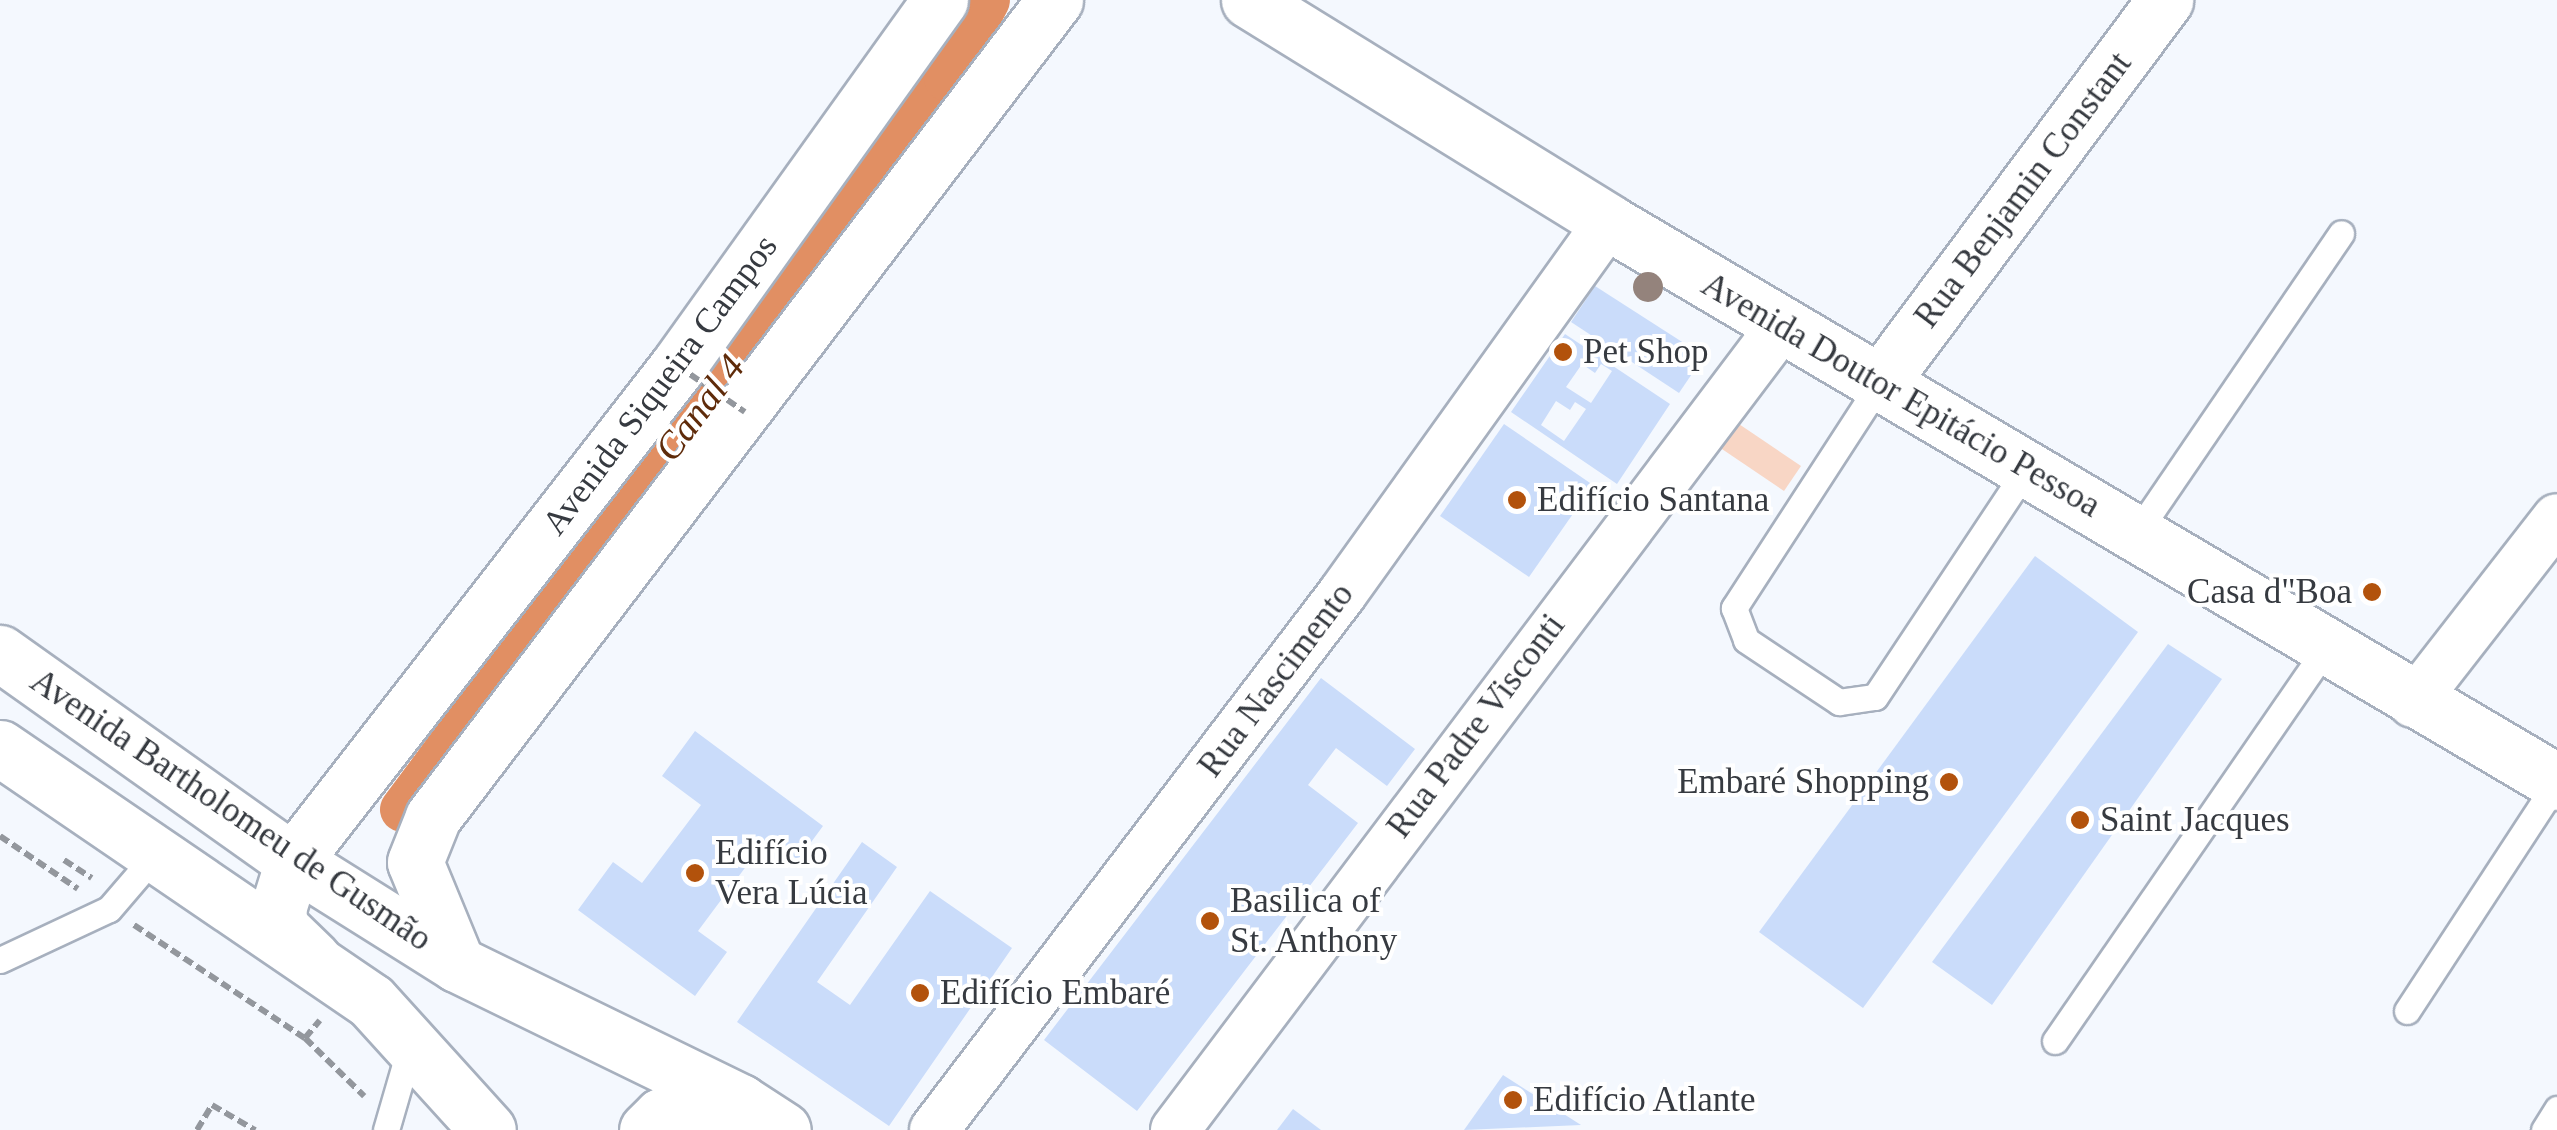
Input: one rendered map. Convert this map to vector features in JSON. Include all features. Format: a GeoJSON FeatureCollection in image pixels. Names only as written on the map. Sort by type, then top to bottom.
{"type":"FeatureCollection","features":[{"type":"Feature","properties":{"kind":"main road","name":"Avenida Siqueira Campos"},"geometry":{"type":"LineString","coordinates":[[313,960],[280,927],[278,908],[292,861],[678,366],[940,0]]}},
{"type":"Feature","properties":{"kind":"main road"},"geometry":{"type":"LineString","coordinates":[[457,964],[415,862],[433,817],[1056,0]]}},
{"type":"Feature","properties":{"kind":"main road","name":"Avenida Doutor Epitácio Pessoa"},"geometry":{"type":"LineString","coordinates":[[1248,0],[1608,222],[2029,466],[2327,646],[2413,703],[2557,782]]}},
{"type":"Feature","properties":{"kind":"main road","name":"Rua Benjamin Constant"},"geometry":{"type":"LineString","coordinates":[[1882,380],[2165,0]]}},
{"type":"Feature","properties":{"kind":"main road","name":"Avenida Bartholomeu de Gusmão"},"geometry":{"type":"LineString","coordinates":[[0,652],[292,861],[457,964],[761,1116]]}},
{"type":"Feature","properties":{"kind":"main road"},"geometry":{"type":"LineString","coordinates":[[0,748],[371,1000],[488,1130]]}},
{"type":"Feature","properties":{"kind":"main road"},"geometry":{"type":"LineString","coordinates":[[647,1130],[660,1116],[696,1104],[761,1116]]}},
{"type":"Feature","properties":{"kind":"street","name":"Rua Nascimento"},"geometry":{"type":"LineString","coordinates":[[934,1130],[1342,594],[1608,222]]}},
{"type":"Feature","properties":{"kind":"street","name":"Rua Padre Visconti"},"geometry":{"type":"LineString","coordinates":[[1176,1130],[1782,325]]}},
{"type":"Feature","properties":{"kind":"street"},"geometry":{"type":"LineString","coordinates":[[2413,703],[2557,518]]}},
{"type":"Feature","properties":{"kind":"lane"},"geometry":{"type":"LineString","coordinates":[[2136,534],[2342,233]]}},
{"type":"Feature","properties":{"kind":"lane"},"geometry":{"type":"LineString","coordinates":[[1882,380],[1734,608],[1746,640],[1840,702],[1876,697],[2029,466]]}},
{"type":"Feature","properties":{"kind":"lane"},"geometry":{"type":"LineString","coordinates":[[2055,1041],[2327,646]]}},
{"type":"Feature","properties":{"kind":"lane"},"geometry":{"type":"LineString","coordinates":[[2407,1011],[2557,782]]}},
{"type":"Feature","properties":{"kind":"lane"},"geometry":{"type":"LineString","coordinates":[[0,960],[109,908],[157,854]]}},
{"type":"Feature","properties":{"kind":"lane"},"geometry":{"type":"LineString","coordinates":[[387,1126],[411,1042]]}},
{"type":"Feature","properties":{"kind":"lane"},"geometry":{"type":"LineString","coordinates":[[2544,1130],[2557,1108]]}},
{"type":"Feature","properties":{"kind":"path"},"geometry":{"type":"LineString","coordinates":[[678,366],[744,412]]}},
{"type":"Feature","properties":{"kind":"path"},"geometry":{"type":"LineString","coordinates":[[0,836],[305,1038],[387,1126]]}},
{"type":"Feature","properties":{"kind":"path"},"geometry":{"type":"LineString","coordinates":[[197,1130],[212,1105],[255,1130]]}},
{"type":"Feature","properties":{"kind":"shaded area"},"geometry":{"type":"Polygon","coordinates":[[[1733,420],[1801,466],[1784,491],[1716,445],[1733,420]]]}},
{"type":"Feature","properties":{"kind":"building"},"geometry":{"type":"Polygon","coordinates":[[[1595,286],[1704,356],[1679,393],[1571,322],[1595,286]]]}},
{"type":"Feature","properties":{"kind":"building"},"geometry":{"type":"Polygon","coordinates":[[[1565,334],[1670,404],[1617,484],[1511,412],[1565,334]],[[1582,364],[1566,387],[1591,403],[1612,371],[1601,364],[1595,373],[1582,364]],[[1556,401],[1541,425],[1564,441],[1586,409],[1575,402],[1570,410],[1556,401]]]}},
{"type":"Feature","properties":{"kind":"building","name":"Edifício Santana"},"geometry":{"type":"Polygon","coordinates":[[[1504,424],[1593,485],[1529,577],[1440,516],[1504,424]]]}},
{"type":"Feature","properties":{"kind":"building","name":"Embaré Shopping"},"geometry":{"type":"Polygon","coordinates":[[[2035,556],[2138,632],[1863,1008],[1759,932],[2035,556]]]}},
{"type":"Feature","properties":{"kind":"building","name":"Saint Jacques"},"geometry":{"type":"Polygon","coordinates":[[[2168,644],[2222,679],[1992,1005],[1932,962],[2168,644]]]}},
{"type":"Feature","properties":{"kind":"building","name":"Basilica of St. Anthony"},"geometry":{"type":"Polygon","coordinates":[[[1321,678],[1415,749],[1387,786],[1336,748],[1308,785],[1358,823],[1137,1111],[1044,1040],[1321,678]]]}},
{"type":"Feature","properties":{"kind":"building","name":"Edifício Vera Lúcia"},"geometry":{"type":"Polygon","coordinates":[[[695,731],[823,826],[798,860],[768,837],[698,931],[727,952],[695,996],[578,910],[613,862],[642,883],[701,805],[662,776],[695,731]]]}},
{"type":"Feature","properties":{"kind":"building","name":"Edifício Embaré"},"geometry":{"type":"Polygon","coordinates":[[[862,842],[897,867],[817,982],[850,1005],[930,891],[1012,948],[889,1126],[737,1022],[862,842]]]}},
{"type":"Feature","properties":{"kind":"building","name":"Edifício Atlante"},"geometry":{"type":"Polygon","coordinates":[[[1503,1075],[1581,1125],[1464,1130],[1503,1075]]]}},
{"type":"Feature","properties":{"kind":"building"},"geometry":{"type":"Polygon","coordinates":[[[1293,1109],[1321,1130],[1277,1130],[1293,1109]]]}},
{"type":"Feature","properties":{"kind":"waterway","name":"Canal 4"},"geometry":{"type":"LineString","coordinates":[[402,809],[946,78],[987,0]]}},
{"type":"Feature","properties":{"kind":"place","name":"Pet Shop"},"geometry":{"type":"Point","coordinates":[1563,352]}},
{"type":"Feature","properties":{"kind":"place","name":"Edifício Santana"},"geometry":{"type":"Point","coordinates":[1517,500]}},
{"type":"Feature","properties":{"kind":"place","name":"Casa d\"Boa"},"geometry":{"type":"Point","coordinates":[2372,592]}},
{"type":"Feature","properties":{"kind":"place","name":"Embaré Shopping"},"geometry":{"type":"Point","coordinates":[1949,782]}},
{"type":"Feature","properties":{"kind":"place","name":"Saint Jacques"},"geometry":{"type":"Point","coordinates":[2080,820]}},
{"type":"Feature","properties":{"kind":"place","name":"Edifício Vera Lúcia"},"geometry":{"type":"Point","coordinates":[695,873]}},
{"type":"Feature","properties":{"kind":"place","name":"Basilica of St. Anthony"},"geometry":{"type":"Point","coordinates":[1210,921]}},
{"type":"Feature","properties":{"kind":"place","name":"Edifício Embaré"},"geometry":{"type":"Point","coordinates":[920,993]}},
{"type":"Feature","properties":{"kind":"place","name":"Edifício Atlante"},"geometry":{"type":"Point","coordinates":[1513,1100]}}]}
